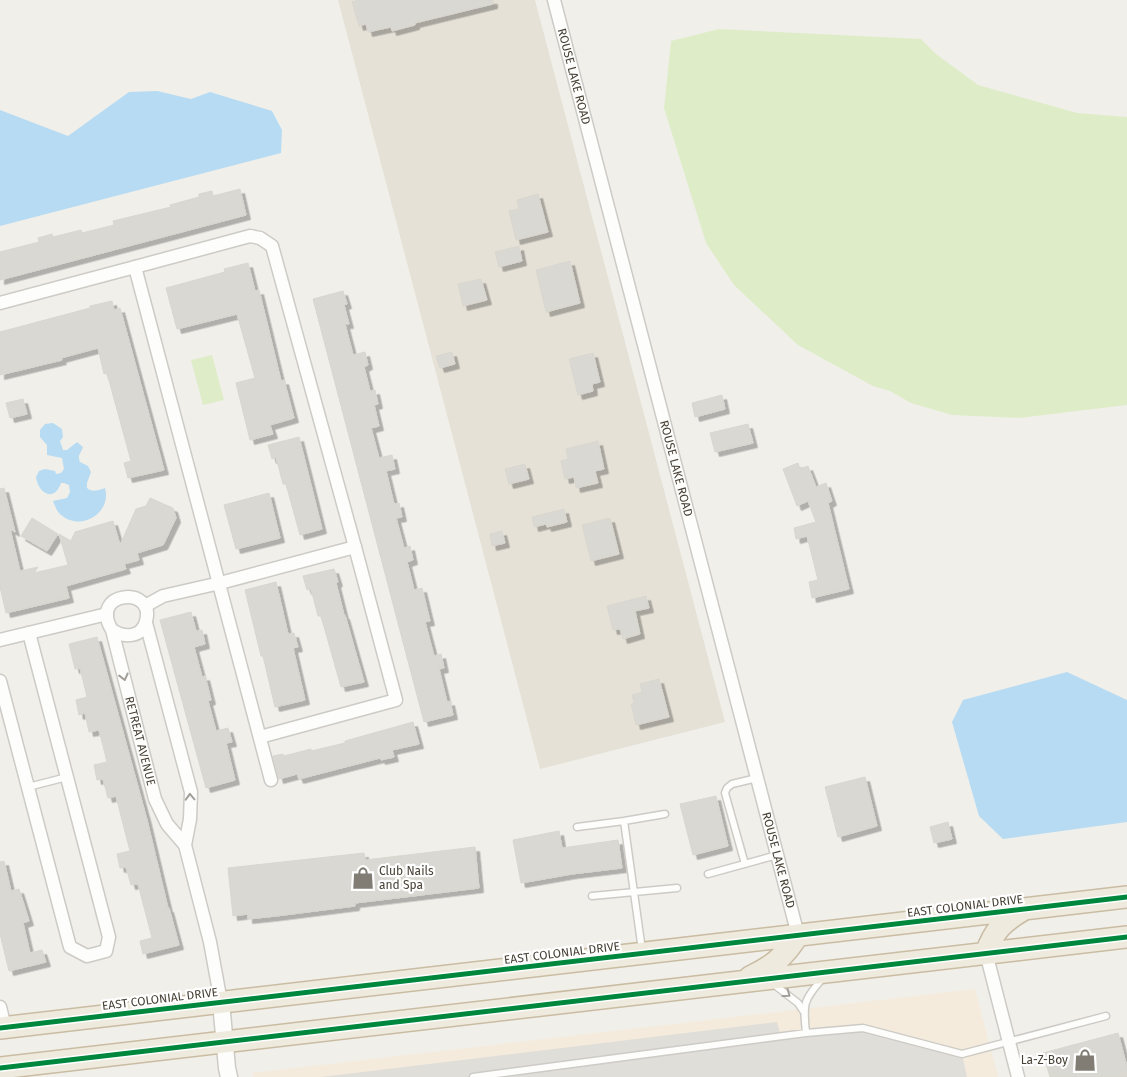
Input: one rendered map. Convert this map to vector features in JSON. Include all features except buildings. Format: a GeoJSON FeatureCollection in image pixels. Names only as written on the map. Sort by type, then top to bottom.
{"type":"FeatureCollection","features":[{"type":"Feature","properties":{"kind":"highway","name":"EAST COLONIAL DRIVE"},"geometry":{"type":"LineString","coordinates":[[2,1021],[221,1002],[1127,897]]}},
{"type":"Feature","properties":{"kind":"highway"},"geometry":{"type":"LineString","coordinates":[[986,953],[993,936],[1006,920],[1025,909]]}},
{"type":"Feature","properties":{"kind":"highway"},"geometry":{"type":"LineString","coordinates":[[738,982],[771,967],[789,950],[798,935]]}},
{"type":"Feature","properties":{"kind":"highway"},"geometry":{"type":"LineString","coordinates":[[0,1068],[1127,937]]}},
{"type":"Feature","properties":{"kind":"street","name":"ROUSE LAKE ROAD"},"geometry":{"type":"LineString","coordinates":[[554,0],[798,935]]}},
{"type":"Feature","properties":{"kind":"street"},"geometry":{"type":"LineString","coordinates":[[0,303],[250,236],[260,238],[272,246],[396,700],[260,737]]}},
{"type":"Feature","properties":{"kind":"street"},"geometry":{"type":"LineString","coordinates":[[135,267],[271,780]]}},
{"type":"Feature","properties":{"kind":"street"},"geometry":{"type":"LineString","coordinates":[[145,606],[164,596],[355,547]]}},
{"type":"Feature","properties":{"kind":"street"},"geometry":{"type":"LineString","coordinates":[[121,596],[129,596],[136,598],[145,606],[147,616],[142,630],[135,635],[127,636],[118,635],[112,630],[106,614],[114,600],[121,596]]}},
{"type":"Feature","properties":{"kind":"street"},"geometry":{"type":"LineString","coordinates":[[0,640],[106,614]]}},
{"type":"Feature","properties":{"kind":"street","name":"RETREAT AVENUE"},"geometry":{"type":"LineString","coordinates":[[146,623],[190,792],[190,820],[185,845],[210,942],[221,1002]]}},
{"type":"Feature","properties":{"kind":"street","name":"RETREAT AVENUE"},"geometry":{"type":"LineString","coordinates":[[112,630],[155,799],[167,824],[185,845]]}},
{"type":"Feature","properties":{"kind":"street"},"geometry":{"type":"LineString","coordinates":[[0,681],[70,947],[87,956],[106,951],[110,937],[29,633]]}},
{"type":"Feature","properties":{"kind":"street"},"geometry":{"type":"LineString","coordinates":[[986,953],[1018,1077]]}},
{"type":"Feature","properties":{"kind":"street"},"geometry":{"type":"LineString","coordinates":[[221,1002],[229,1077]]}},
{"type":"Feature","properties":{"kind":"lane"},"geometry":{"type":"LineString","coordinates":[[28,787],[67,777]]}},
{"type":"Feature","properties":{"kind":"lane"},"geometry":{"type":"LineString","coordinates":[[745,864],[726,793],[727,788],[732,784],[757,778]]}},
{"type":"Feature","properties":{"kind":"lane"},"geometry":{"type":"LineString","coordinates":[[577,827],[665,814]]}},
{"type":"Feature","properties":{"kind":"lane"},"geometry":{"type":"LineString","coordinates":[[624,821],[642,954]]}},
{"type":"Feature","properties":{"kind":"lane"},"geometry":{"type":"LineString","coordinates":[[708,874],[777,855]]}},
{"type":"Feature","properties":{"kind":"lane"},"geometry":{"type":"LineString","coordinates":[[592,896],[677,888]]}},
{"type":"Feature","properties":{"kind":"lane"},"geometry":{"type":"LineString","coordinates":[[806,1033],[805,1001],[811,991],[830,971]]}},
{"type":"Feature","properties":{"kind":"lane"},"geometry":{"type":"LineString","coordinates":[[766,979],[798,1003],[804,1012]]}},
{"type":"Feature","properties":{"kind":"lane"},"geometry":{"type":"LineString","coordinates":[[473,1077],[806,1033],[863,1028],[962,1054],[1106,1016]]}},
{"type":"Feature","properties":{"kind":"shaded area"},"geometry":{"type":"Polygon","coordinates":[[[338,0],[535,0],[725,722],[540,769],[338,0]]]}},
{"type":"Feature","properties":{"kind":"shaded area"},"geometry":{"type":"Polygon","coordinates":[[[975,989],[998,1077],[253,1077],[252,1073],[975,989]]]}},
{"type":"Feature","properties":{"kind":"shaded area"},"geometry":{"type":"Polygon","coordinates":[[[777,1022],[781,1036],[863,1028],[962,1054],[967,1077],[321,1077],[777,1022]]]}},
{"type":"Feature","properties":{"kind":"green space"},"geometry":{"type":"Polygon","coordinates":[[[719,29],[921,39],[936,54],[978,85],[1077,113],[1127,117],[1127,405],[1019,418],[952,415],[911,403],[890,391],[873,386],[798,345],[734,285],[706,243],[664,108],[671,41],[719,29]]]}},
{"type":"Feature","properties":{"kind":"green space"},"geometry":{"type":"Polygon","coordinates":[[[212,355],[224,400],[203,405],[191,360],[212,355]]]}},
{"type":"Feature","properties":{"kind":"water"},"geometry":{"type":"Polygon","coordinates":[[[157,91],[191,99],[210,92],[272,111],[282,130],[281,153],[0,226],[0,110],[68,136],[129,92],[157,91]]]}},
{"type":"Feature","properties":{"kind":"water"},"geometry":{"type":"Polygon","coordinates":[[[53,423],[62,429],[63,437],[60,441],[63,450],[67,450],[77,442],[83,447],[79,459],[80,462],[88,466],[91,472],[87,488],[93,491],[105,488],[106,497],[104,505],[99,512],[86,521],[69,520],[60,514],[55,507],[53,501],[67,498],[70,492],[69,485],[61,483],[58,489],[51,494],[43,491],[37,483],[36,477],[39,471],[45,469],[55,471],[56,474],[61,473],[64,469],[62,458],[47,455],[47,445],[40,437],[40,430],[45,424],[53,423]]]}},
{"type":"Feature","properties":{"kind":"water"},"geometry":{"type":"Polygon","coordinates":[[[1067,672],[1127,700],[1127,822],[1003,839],[979,816],[952,722],[963,700],[1067,672]]]}},
{"type":"Feature","properties":{"kind":"cycle path"},"geometry":{"type":"LineString","coordinates":[[0,1028],[1127,897]]}},
{"type":"Feature","properties":{"kind":"cycle path"},"geometry":{"type":"LineString","coordinates":[[0,1068],[1127,937]]}},
{"type":"Feature","properties":{"kind":"place","name":"Club Nails and Spa"},"geometry":{"type":"Point","coordinates":[363,878]}},
{"type":"Feature","properties":{"kind":"place","name":"La-Z-Boy"},"geometry":{"type":"Point","coordinates":[1085,1060]}}]}
